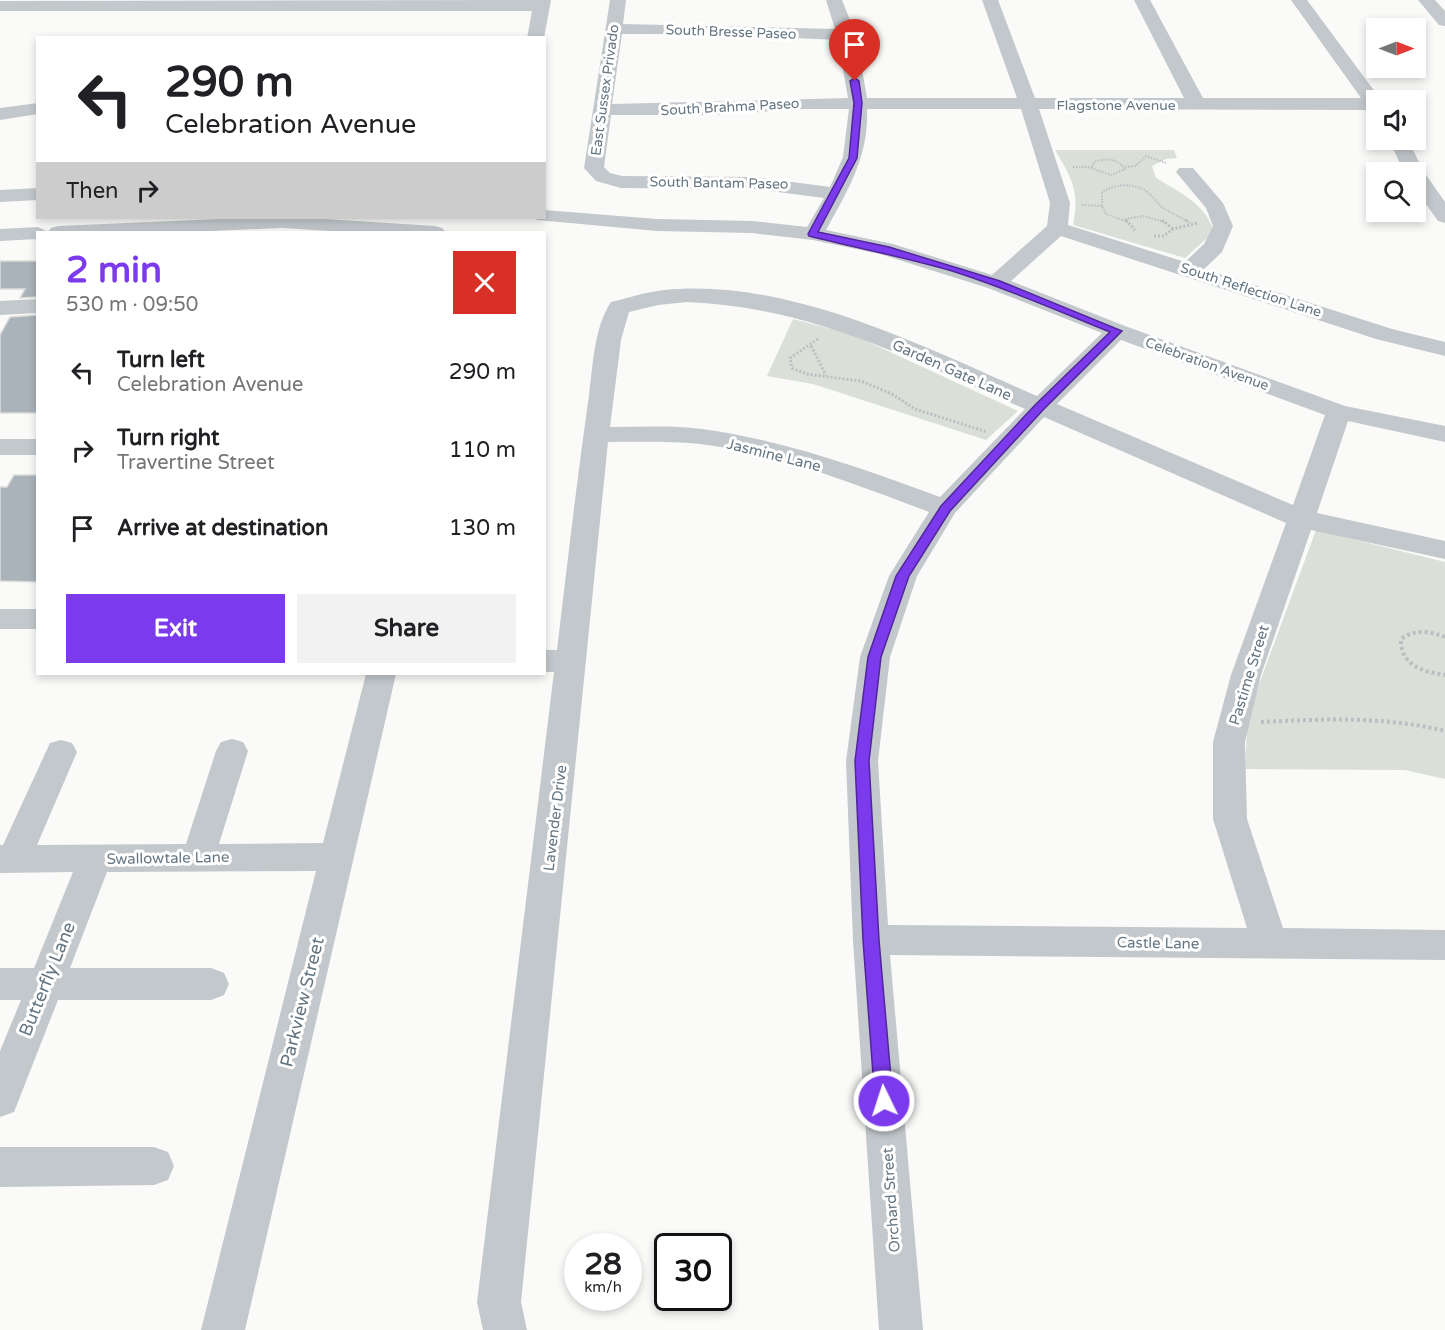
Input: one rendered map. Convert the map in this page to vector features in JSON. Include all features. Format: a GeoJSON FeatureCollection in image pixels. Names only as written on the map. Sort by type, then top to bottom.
{"type":"FeatureCollection","features":[{"type":"Feature","properties":{"kind":"street","name":"East Sussex Privado"},"geometry":{"type":"LineString","coordinates":[[603,177],[594,168],[618,0]]}},
{"type":"Feature","properties":{"kind":"street"},"geometry":{"type":"LineString","coordinates":[[813,234],[853,158],[858,103],[847,35],[834,0]]}},
{"type":"Feature","properties":{"kind":"street"},"geometry":{"type":"LineString","coordinates":[[990,0],[1041,139],[1060,203],[1058,228],[996,283]]}},
{"type":"Feature","properties":{"kind":"street"},"geometry":{"type":"LineString","coordinates":[[1142,0],[1196,103]]}},
{"type":"Feature","properties":{"kind":"street"},"geometry":{"type":"LineString","coordinates":[[1299,0],[1366,92]]}},
{"type":"Feature","properties":{"kind":"street"},"geometry":{"type":"LineString","coordinates":[[1426,0],[1445,21]]}},
{"type":"Feature","properties":{"kind":"street"},"geometry":{"type":"LineString","coordinates":[[0,6],[543,3],[535,36]]}},
{"type":"Feature","properties":{"kind":"street","name":"South Bresse Paseo"},"geometry":{"type":"LineString","coordinates":[[614,29],[703,29],[847,35]]}},
{"type":"Feature","properties":{"kind":"street","name":"South Brahma Paseo"},"geometry":{"type":"LineString","coordinates":[[603,110],[713,110],[804,103],[858,103]]}},
{"type":"Feature","properties":{"kind":"street","name":"Flagstone Avenue"},"geometry":{"type":"LineString","coordinates":[[858,103],[1168,106],[1196,103],[1366,106]]}},
{"type":"Feature","properties":{"kind":"street"},"geometry":{"type":"LineString","coordinates":[[0,114],[36,108]]}},
{"type":"Feature","properties":{"kind":"street"},"geometry":{"type":"LineString","coordinates":[[1186,172],[1216,207],[1222,224],[1214,247],[1190,270]]}},
{"type":"Feature","properties":{"kind":"street","name":"South Bantam Paseo"},"geometry":{"type":"LineString","coordinates":[[603,177],[621,182],[757,182],[794,185],[834,194]]}},
{"type":"Feature","properties":{"kind":"street"},"geometry":{"type":"LineString","coordinates":[[1426,190],[1445,217]]}},
{"type":"Feature","properties":{"kind":"street"},"geometry":{"type":"LineString","coordinates":[[0,196],[36,194]]}},
{"type":"Feature","properties":{"kind":"street","name":"Celebration Avenue"},"geometry":{"type":"LineString","coordinates":[[546,216],[657,225],[752,226],[813,234],[885,249],[996,283],[1117,331],[1339,412],[1445,434]]}},
{"type":"Feature","properties":{"kind":"street"},"geometry":{"type":"LineString","coordinates":[[77,231],[194,225],[316,224],[411,219]]}},
{"type":"Feature","properties":{"kind":"street"},"geometry":{"type":"LineString","coordinates":[[316,224],[420,231]]}},
{"type":"Feature","properties":{"kind":"street","name":"Celebration Avenue"},"geometry":{"type":"LineString","coordinates":[[546,232],[657,225]]}},
{"type":"Feature","properties":{"kind":"street","name":"South Reflection Lane"},"geometry":{"type":"LineString","coordinates":[[1058,228],[1384,334],[1445,349]]}},
{"type":"Feature","properties":{"kind":"street"},"geometry":{"type":"LineString","coordinates":[[0,235],[36,234]]}},
{"type":"Feature","properties":{"kind":"street","name":"Garden Gate Lane"},"geometry":{"type":"LineString","coordinates":[[619,307],[665,297],[713,298],[778,307],[828,319],[858,328],[1039,408],[1302,519],[1445,550]]}},
{"type":"Feature","properties":{"kind":"street"},"geometry":{"type":"LineString","coordinates":[[0,308],[36,306]]}},
{"type":"Feature","properties":{"kind":"street","name":"Lavender Drive"},"geometry":{"type":"LineString","coordinates":[[505,1330],[499,1302],[558,661],[596,434],[609,340],[619,307]]}},
{"type":"Feature","properties":{"kind":"street","name":"Orchard Street"},"geometry":{"type":"LineString","coordinates":[[901,1330],[871,940],[862,761],[874,657],[903,576],[945,508],[1039,408],[1117,331]]}},
{"type":"Feature","properties":{"kind":"street","name":"Pastime Street"},"geometry":{"type":"LineString","coordinates":[[1270,944],[1230,819],[1229,742],[1246,675],[1339,412]]}},
{"type":"Feature","properties":{"kind":"street","name":"Jasmine Lane"},"geometry":{"type":"LineString","coordinates":[[596,434],[701,437],[779,453],[945,508]]}},
{"type":"Feature","properties":{"kind":"street"},"geometry":{"type":"LineString","coordinates":[[0,447],[36,447]]}},
{"type":"Feature","properties":{"kind":"street"},"geometry":{"type":"LineString","coordinates":[[0,619],[36,619]]}},
{"type":"Feature","properties":{"kind":"street","name":"Parkview Street"},"geometry":{"type":"LineString","coordinates":[[223,1330],[381,675]]}},
{"type":"Feature","properties":{"kind":"street"},"geometry":{"type":"LineString","coordinates":[[7,859],[61,752]]}},
{"type":"Feature","properties":{"kind":"street"},"geometry":{"type":"LineString","coordinates":[[198,858],[232,752]]}},
{"type":"Feature","properties":{"kind":"street","name":"Swallowtale Lane"},"geometry":{"type":"LineString","coordinates":[[7,859],[337,857]]}},
{"type":"Feature","properties":{"kind":"street","name":"Butterfly Lane"},"geometry":{"type":"LineString","coordinates":[[0,1099],[95,859]]}},
{"type":"Feature","properties":{"kind":"street","name":"Castle Lane"},"geometry":{"type":"LineString","coordinates":[[871,940],[1445,945]]}},
{"type":"Feature","properties":{"kind":"street"},"geometry":{"type":"LineString","coordinates":[[0,984],[211,984]]}},
{"type":"Feature","properties":{"kind":"street"},"geometry":{"type":"LineString","coordinates":[[0,1167],[154,1166]]}},
{"type":"Feature","properties":{"kind":"path"},"geometry":{"type":"LineString","coordinates":[[1125,167],[1121,173],[1113,175],[1102,174],[1092,167],[1094,162],[1108,159],[1119,162],[1125,167],[1135,166],[1142,157],[1150,156],[1186,172]]}},
{"type":"Feature","properties":{"kind":"path"},"geometry":{"type":"LineString","coordinates":[[1173,229],[1163,221],[1152,217],[1134,216],[1125,219],[1106,214],[1102,206],[1102,193],[1117,185],[1131,186],[1146,191],[1162,207],[1190,223],[1222,224]]}},
{"type":"Feature","properties":{"kind":"path"},"geometry":{"type":"LineString","coordinates":[[1060,203],[1102,206]]}},
{"type":"Feature","properties":{"kind":"path"},"geometry":{"type":"LineString","coordinates":[[1125,219],[1130,227],[1144,234],[1164,236],[1173,229],[1185,228],[1190,223]]}},
{"type":"Feature","properties":{"kind":"path"},"geometry":{"type":"LineString","coordinates":[[1127,250],[1144,234]]}},
{"type":"Feature","properties":{"kind":"path"},"geometry":{"type":"LineString","coordinates":[[828,319],[811,346],[790,358],[792,368],[806,374],[861,381],[892,394],[915,409],[961,422],[1008,440]]}},
{"type":"Feature","properties":{"kind":"path"},"geometry":{"type":"LineString","coordinates":[[811,346],[826,375]]}},
{"type":"Feature","properties":{"kind":"path"},"geometry":{"type":"LineString","coordinates":[[1445,637],[1432,632],[1413,632],[1401,639],[1400,646],[1406,659],[1414,666],[1424,671],[1445,675]]}},
{"type":"Feature","properties":{"kind":"path"},"geometry":{"type":"LineString","coordinates":[[1235,717],[1268,723],[1349,718],[1416,724],[1445,731]]}},
{"type":"Feature","properties":{"kind":"shaded area"},"geometry":{"type":"Polygon","coordinates":[[[1055,150],[1174,150],[1177,158],[1166,159],[1152,166],[1156,178],[1197,205],[1204,212],[1213,229],[1206,239],[1185,258],[1073,225],[1075,194],[1066,169],[1055,150]]]}},
{"type":"Feature","properties":{"kind":"shaded area"},"geometry":{"type":"Polygon","coordinates":[[[793,319],[851,334],[1018,411],[986,440],[813,384],[767,376],[793,319]]]}},
{"type":"Feature","properties":{"kind":"shaded area"},"geometry":{"type":"Polygon","coordinates":[[[1316,530],[1445,562],[1445,779],[1405,770],[1245,769],[1248,714],[1316,530]]]}},
{"type":"Feature","properties":{"kind":"building"},"geometry":{"type":"Polygon","coordinates":[[[0,261],[36,261],[36,297],[20,298],[25,289],[0,289],[0,261]]]}},
{"type":"Feature","properties":{"kind":"building"},"geometry":{"type":"Polygon","coordinates":[[[36,315],[36,413],[0,413],[0,335],[10,317],[36,315]]]}},
{"type":"Feature","properties":{"kind":"building"},"geometry":{"type":"Polygon","coordinates":[[[14,475],[36,475],[36,582],[0,581],[0,487],[7,487],[14,475]]]}},
{"type":"Feature","properties":{"kind":"route"},"geometry":{"type":"LineString","coordinates":[[855,81],[858,103],[853,158],[813,234],[885,249],[956,270],[996,283],[1117,331],[1073,373],[945,508],[903,576],[874,657],[862,761],[871,940],[884,1101]]}}]}
